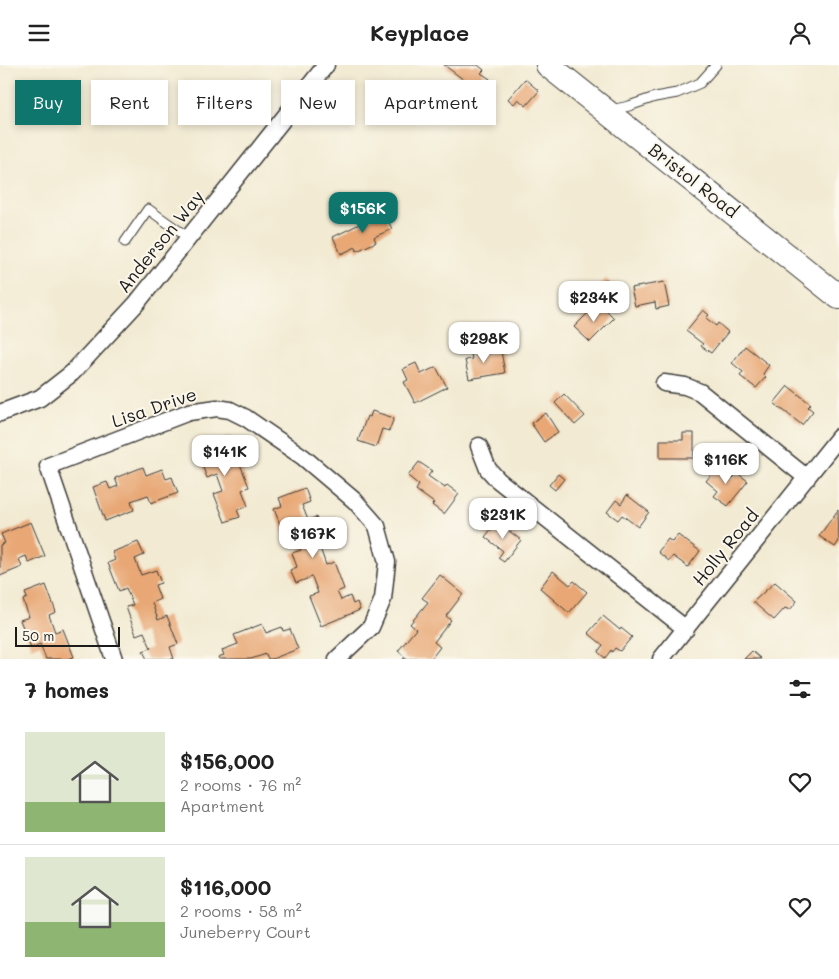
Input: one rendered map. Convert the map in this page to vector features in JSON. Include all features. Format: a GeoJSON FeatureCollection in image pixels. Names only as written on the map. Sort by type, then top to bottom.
{"type":"FeatureCollection","features":[{"type":"Feature","properties":{"kind":"main road","name":"Bristol Road"},"geometry":{"type":"LineString","coordinates":[[548,65],[839,297]]}},
{"type":"Feature","properties":{"kind":"street","name":"Anderson Way"},"geometry":{"type":"LineString","coordinates":[[0,413],[40,397],[72,373],[136,304],[326,65]]}},
{"type":"Feature","properties":{"kind":"street"},"geometry":{"type":"LineString","coordinates":[[664,383],[685,386],[700,392],[807,478]]}},
{"type":"Feature","properties":{"kind":"street","name":"Lisa Drive"},"geometry":{"type":"LineString","coordinates":[[114,659],[48,466],[189,412],[217,408],[230,410],[246,418],[303,457],[355,501],[377,526],[387,562],[383,599],[371,627],[337,659]]}},
{"type":"Feature","properties":{"kind":"street","name":"Holly Road"},"geometry":{"type":"LineString","coordinates":[[661,659],[839,437]]}},
{"type":"Feature","properties":{"kind":"street"},"geometry":{"type":"LineString","coordinates":[[479,446],[488,469],[498,479],[686,629]]}},
{"type":"Feature","properties":{"kind":"lane"},"geometry":{"type":"LineString","coordinates":[[606,111],[684,90],[700,83],[716,65]]}},
{"type":"Feature","properties":{"kind":"lane"},"geometry":{"type":"LineString","coordinates":[[125,242],[148,209],[189,238]]}},
{"type":"Feature","properties":{"kind":"building"},"geometry":{"type":"Polygon","coordinates":[[[444,65],[478,65],[484,70],[481,73],[490,79],[489,80],[464,80],[444,65]]]}},
{"type":"Feature","properties":{"kind":"building"},"geometry":{"type":"Polygon","coordinates":[[[525,79],[539,91],[526,106],[518,99],[514,104],[508,99],[525,79]]]}},
{"type":"Feature","properties":{"kind":"building"},"geometry":{"type":"Polygon","coordinates":[[[384,212],[392,229],[374,237],[376,242],[357,251],[356,247],[341,254],[333,237],[384,212]]]}},
{"type":"Feature","properties":{"kind":"building"},"geometry":{"type":"Polygon","coordinates":[[[606,279],[615,288],[607,296],[598,288],[606,279]]]}},
{"type":"Feature","properties":{"kind":"building"},"geometry":{"type":"Polygon","coordinates":[[[664,282],[669,306],[656,309],[655,302],[635,306],[631,288],[664,282]]]}},
{"type":"Feature","properties":{"kind":"building"},"geometry":{"type":"Polygon","coordinates":[[[601,305],[614,318],[590,342],[574,327],[595,307],[597,309],[601,305]]]}},
{"type":"Feature","properties":{"kind":"building"},"geometry":{"type":"Polygon","coordinates":[[[703,310],[709,315],[706,318],[716,326],[718,323],[728,332],[711,353],[686,331],[703,310]]]}},
{"type":"Feature","properties":{"kind":"building"},"geometry":{"type":"Polygon","coordinates":[[[477,345],[479,355],[501,351],[505,373],[469,379],[465,360],[472,359],[469,346],[477,345]]]}},
{"type":"Feature","properties":{"kind":"building"},"geometry":{"type":"Polygon","coordinates":[[[745,346],[769,365],[763,374],[766,377],[756,388],[740,376],[743,372],[732,363],[745,346]]]}},
{"type":"Feature","properties":{"kind":"building"},"geometry":{"type":"Polygon","coordinates":[[[416,363],[421,374],[436,367],[447,387],[415,403],[404,382],[408,380],[403,369],[416,363]]]}},
{"type":"Feature","properties":{"kind":"building"},"geometry":{"type":"Polygon","coordinates":[[[788,386],[811,404],[808,407],[813,411],[802,425],[774,403],[788,386]]]}},
{"type":"Feature","properties":{"kind":"building"},"geometry":{"type":"Polygon","coordinates":[[[564,394],[585,416],[575,425],[555,403],[564,394]]]}},
{"type":"Feature","properties":{"kind":"building"},"geometry":{"type":"Polygon","coordinates":[[[372,411],[394,418],[389,431],[382,429],[376,447],[358,441],[367,416],[370,417],[372,411]]]}},
{"type":"Feature","properties":{"kind":"building"},"geometry":{"type":"Polygon","coordinates":[[[546,413],[558,432],[544,442],[531,423],[546,413]]]}},
{"type":"Feature","properties":{"kind":"building"},"geometry":{"type":"Polygon","coordinates":[[[683,433],[694,433],[694,458],[660,458],[660,440],[683,440],[683,433]]]}},
{"type":"Feature","properties":{"kind":"building"},"geometry":{"type":"Polygon","coordinates":[[[230,436],[235,451],[228,453],[231,462],[238,459],[249,487],[242,490],[248,506],[237,510],[240,517],[225,522],[214,494],[223,491],[217,474],[207,478],[196,449],[230,436]]]}},
{"type":"Feature","properties":{"kind":"building"},"geometry":{"type":"Polygon","coordinates":[[[419,462],[432,471],[428,476],[445,488],[447,485],[459,494],[444,514],[432,505],[434,503],[416,490],[419,485],[408,476],[419,462]]]}},
{"type":"Feature","properties":{"kind":"building"},"geometry":{"type":"Polygon","coordinates":[[[718,466],[733,478],[737,473],[748,481],[728,506],[714,496],[718,491],[706,481],[718,466]]]}},
{"type":"Feature","properties":{"kind":"building"},"geometry":{"type":"Polygon","coordinates":[[[143,467],[146,475],[162,469],[166,479],[172,477],[178,493],[151,503],[148,495],[131,501],[134,510],[105,521],[93,487],[107,482],[110,489],[118,486],[115,478],[143,467]]]}},
{"type":"Feature","properties":{"kind":"building"},"geometry":{"type":"Polygon","coordinates":[[[558,474],[564,479],[555,490],[549,485],[558,474]]]}},
{"type":"Feature","properties":{"kind":"building"},"geometry":{"type":"Polygon","coordinates":[[[305,488],[310,502],[302,505],[308,520],[316,517],[327,545],[320,548],[326,565],[334,562],[344,589],[337,592],[341,600],[350,596],[353,604],[357,602],[360,610],[321,626],[309,596],[318,593],[312,577],[296,583],[290,570],[297,567],[292,553],[301,550],[294,533],[285,537],[274,509],[282,506],[279,498],[305,488]]]}},
{"type":"Feature","properties":{"kind":"building"},"geometry":{"type":"Polygon","coordinates":[[[627,495],[649,512],[638,527],[622,515],[618,520],[607,512],[616,500],[621,504],[627,495]]]}},
{"type":"Feature","properties":{"kind":"building"},"geometry":{"type":"Polygon","coordinates":[[[838,510],[839,541],[835,547],[819,536],[838,510]]]}},
{"type":"Feature","properties":{"kind":"building"},"geometry":{"type":"Polygon","coordinates":[[[31,522],[45,556],[29,563],[26,556],[19,559],[22,567],[0,576],[0,545],[5,543],[1,534],[31,522]]]}},
{"type":"Feature","properties":{"kind":"building"},"geometry":{"type":"Polygon","coordinates":[[[497,522],[521,540],[504,562],[498,558],[503,551],[485,537],[497,522]]]}},
{"type":"Feature","properties":{"kind":"building"},"geometry":{"type":"Polygon","coordinates":[[[678,535],[700,551],[688,567],[673,556],[669,561],[658,552],[668,539],[672,542],[678,535]]]}},
{"type":"Feature","properties":{"kind":"building"},"geometry":{"type":"Polygon","coordinates":[[[138,542],[144,555],[135,559],[141,575],[156,570],[161,583],[155,585],[160,599],[152,603],[158,620],[167,616],[178,644],[170,647],[174,659],[147,659],[143,651],[151,648],[144,632],[136,635],[126,607],[133,605],[126,588],[119,591],[108,563],[115,560],[112,552],[138,542]]]}},
{"type":"Feature","properties":{"kind":"building"},"geometry":{"type":"Polygon","coordinates":[[[553,571],[570,585],[574,581],[587,592],[569,613],[540,588],[553,571]]]}},
{"type":"Feature","properties":{"kind":"building"},"geometry":{"type":"Polygon","coordinates":[[[440,575],[463,594],[446,616],[451,620],[434,642],[440,647],[431,659],[403,659],[405,657],[398,651],[416,629],[410,624],[428,602],[422,598],[440,575]]]}},
{"type":"Feature","properties":{"kind":"building"},"geometry":{"type":"Polygon","coordinates":[[[775,582],[797,601],[790,610],[785,608],[774,620],[753,602],[775,582]]]}},
{"type":"Feature","properties":{"kind":"building"},"geometry":{"type":"Polygon","coordinates":[[[46,585],[56,612],[49,615],[55,632],[63,629],[74,657],[68,659],[46,659],[40,644],[31,648],[20,620],[29,617],[23,600],[27,598],[25,593],[46,585]]]}},
{"type":"Feature","properties":{"kind":"building"},"geometry":{"type":"Polygon","coordinates":[[[603,616],[632,637],[620,651],[615,648],[605,658],[598,652],[603,645],[588,633],[603,616]]]}},
{"type":"Feature","properties":{"kind":"building"},"geometry":{"type":"Polygon","coordinates":[[[262,624],[266,633],[282,627],[283,631],[290,629],[298,649],[272,659],[268,659],[266,654],[251,659],[219,659],[218,657],[224,655],[222,650],[238,644],[234,635],[262,624]]]}},
{"type":"Feature","properties":{"kind":"building"},"geometry":{"type":"Polygon","coordinates":[[[752,651],[761,659],[744,659],[752,651]]]}}]}
